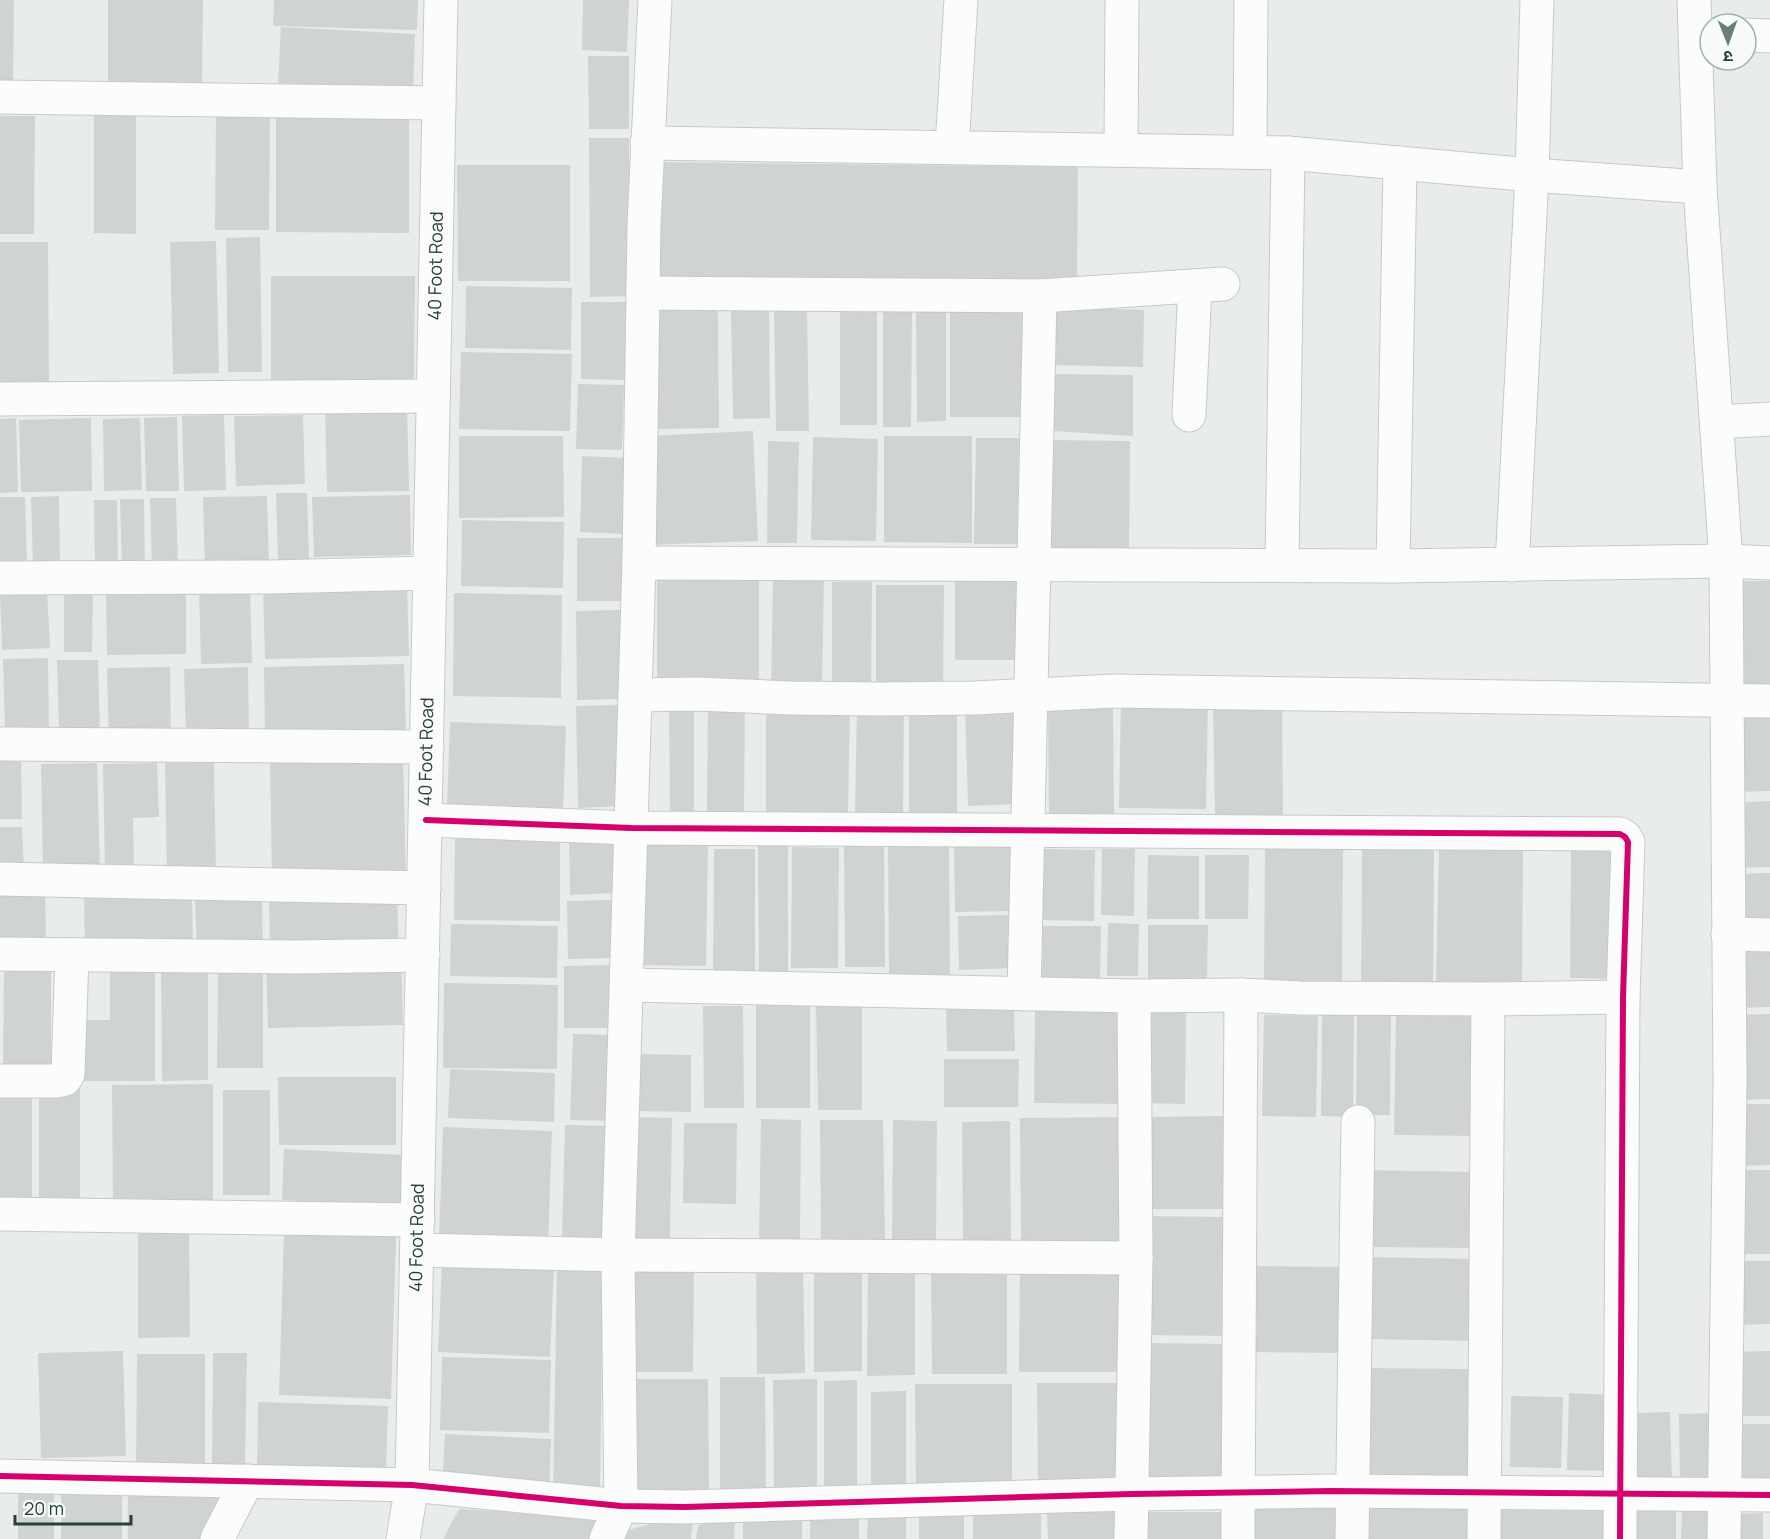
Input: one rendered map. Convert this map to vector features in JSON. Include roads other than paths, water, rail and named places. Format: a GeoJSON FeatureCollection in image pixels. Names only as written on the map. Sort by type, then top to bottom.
{"type":"FeatureCollection","features":[{"type":"Feature","properties":{"kind":"street","name":"40 Foot Road"},"geometry":{"type":"LineString","coordinates":[[403,1539],[412,1485],[441,0]]}},
{"type":"Feature","properties":{"kind":"street"},"geometry":{"type":"LineString","coordinates":[[606,1539],[621,1506],[618,1255],[639,562],[647,143],[654,0]]}},
{"type":"Feature","properties":{"kind":"street"},"geometry":{"type":"LineString","coordinates":[[952,147],[960,0]]}},
{"type":"Feature","properties":{"kind":"street"},"geometry":{"type":"LineString","coordinates":[[1121,150],[1122,0]]}},
{"type":"Feature","properties":{"kind":"street"},"geometry":{"type":"LineString","coordinates":[[1250,152],[1251,0]]}},
{"type":"Feature","properties":{"kind":"street"},"geometry":{"type":"LineString","coordinates":[[1512,565],[1533,175],[1538,0]]}},
{"type":"Feature","properties":{"kind":"street"},"geometry":{"type":"LineString","coordinates":[[1694,0],[1698,15]]}},
{"type":"Feature","properties":{"kind":"street"},"geometry":{"type":"LineString","coordinates":[[1702,72],[1700,187],[1726,561],[1730,1080],[1724,1539]]}},
{"type":"Feature","properties":{"kind":"street"},"geometry":{"type":"LineString","coordinates":[[0,97],[439,103]]}},
{"type":"Feature","properties":{"kind":"street"},"geometry":{"type":"LineString","coordinates":[[647,143],[1288,153],[1700,187]]}},
{"type":"Feature","properties":{"kind":"street"},"geometry":{"type":"LineString","coordinates":[[1282,565],[1288,153]]}},
{"type":"Feature","properties":{"kind":"street"},"geometry":{"type":"LineString","coordinates":[[1393,566],[1400,163]]}},
{"type":"Feature","properties":{"kind":"street"},"geometry":{"type":"LineString","coordinates":[[643,294],[1040,296],[1209,285],[1189,415]]}},
{"type":"Feature","properties":{"kind":"street"},"geometry":{"type":"LineString","coordinates":[[1024,994],[1040,296]]}},
{"type":"Feature","properties":{"kind":"street"},"geometry":{"type":"LineString","coordinates":[[0,399],[433,396]]}},
{"type":"Feature","properties":{"kind":"street"},"geometry":{"type":"LineString","coordinates":[[1718,422],[1770,419]]}},
{"type":"Feature","properties":{"kind":"street"},"geometry":{"type":"LineString","coordinates":[[639,562],[1393,566],[1726,561],[1770,563]]}},
{"type":"Feature","properties":{"kind":"street"},"geometry":{"type":"LineString","coordinates":[[0,578],[270,577],[430,573]]}},
{"type":"Feature","properties":{"kind":"street"},"geometry":{"type":"LineString","coordinates":[[635,695],[697,694],[880,699],[1113,691],[1770,700]]}},
{"type":"Feature","properties":{"kind":"street"},"geometry":{"type":"LineString","coordinates":[[0,744],[427,747]]}},
{"type":"Feature","properties":{"kind":"street"},"geometry":{"type":"LineString","coordinates":[[426,820],[631,828],[1620,834],[1625,837],[1628,842],[1623,997],[1620,1539]]}},
{"type":"Feature","properties":{"kind":"street"},"geometry":{"type":"LineString","coordinates":[[0,879],[424,888]]}},
{"type":"Feature","properties":{"kind":"street"},"geometry":{"type":"LineString","coordinates":[[1728,934],[1770,935]]}},
{"type":"Feature","properties":{"kind":"street"},"geometry":{"type":"LineString","coordinates":[[0,954],[284,957],[423,955]]}},
{"type":"Feature","properties":{"kind":"street"},"geometry":{"type":"LineString","coordinates":[[0,1081],[57,1081],[65,1079],[68,1074],[72,955]]}},
{"type":"Feature","properties":{"kind":"street"},"geometry":{"type":"LineString","coordinates":[[627,985],[1134,996],[1240,995],[1300,998],[1623,997]]}},
{"type":"Feature","properties":{"kind":"street"},"geometry":{"type":"LineString","coordinates":[[1238,1539],[1240,995]]}},
{"type":"Feature","properties":{"kind":"street"},"geometry":{"type":"LineString","coordinates":[[1131,1539],[1136,1258],[1134,996]]}},
{"type":"Feature","properties":{"kind":"street"},"geometry":{"type":"LineString","coordinates":[[1484,1539],[1488,999]]}},
{"type":"Feature","properties":{"kind":"street"},"geometry":{"type":"LineString","coordinates":[[1352,1539],[1358,1122]]}},
{"type":"Feature","properties":{"kind":"street"},"geometry":{"type":"LineString","coordinates":[[0,1214],[418,1235],[618,1255],[1136,1258]]}},
{"type":"Feature","properties":{"kind":"street"},"geometry":{"type":"LineString","coordinates":[[0,1476],[412,1485],[621,1506],[684,1507],[1131,1494],[1352,1491],[1770,1495]]}},
{"type":"Feature","properties":{"kind":"street"},"geometry":{"type":"LineString","coordinates":[[217,1539],[247,1481]]}}]}
